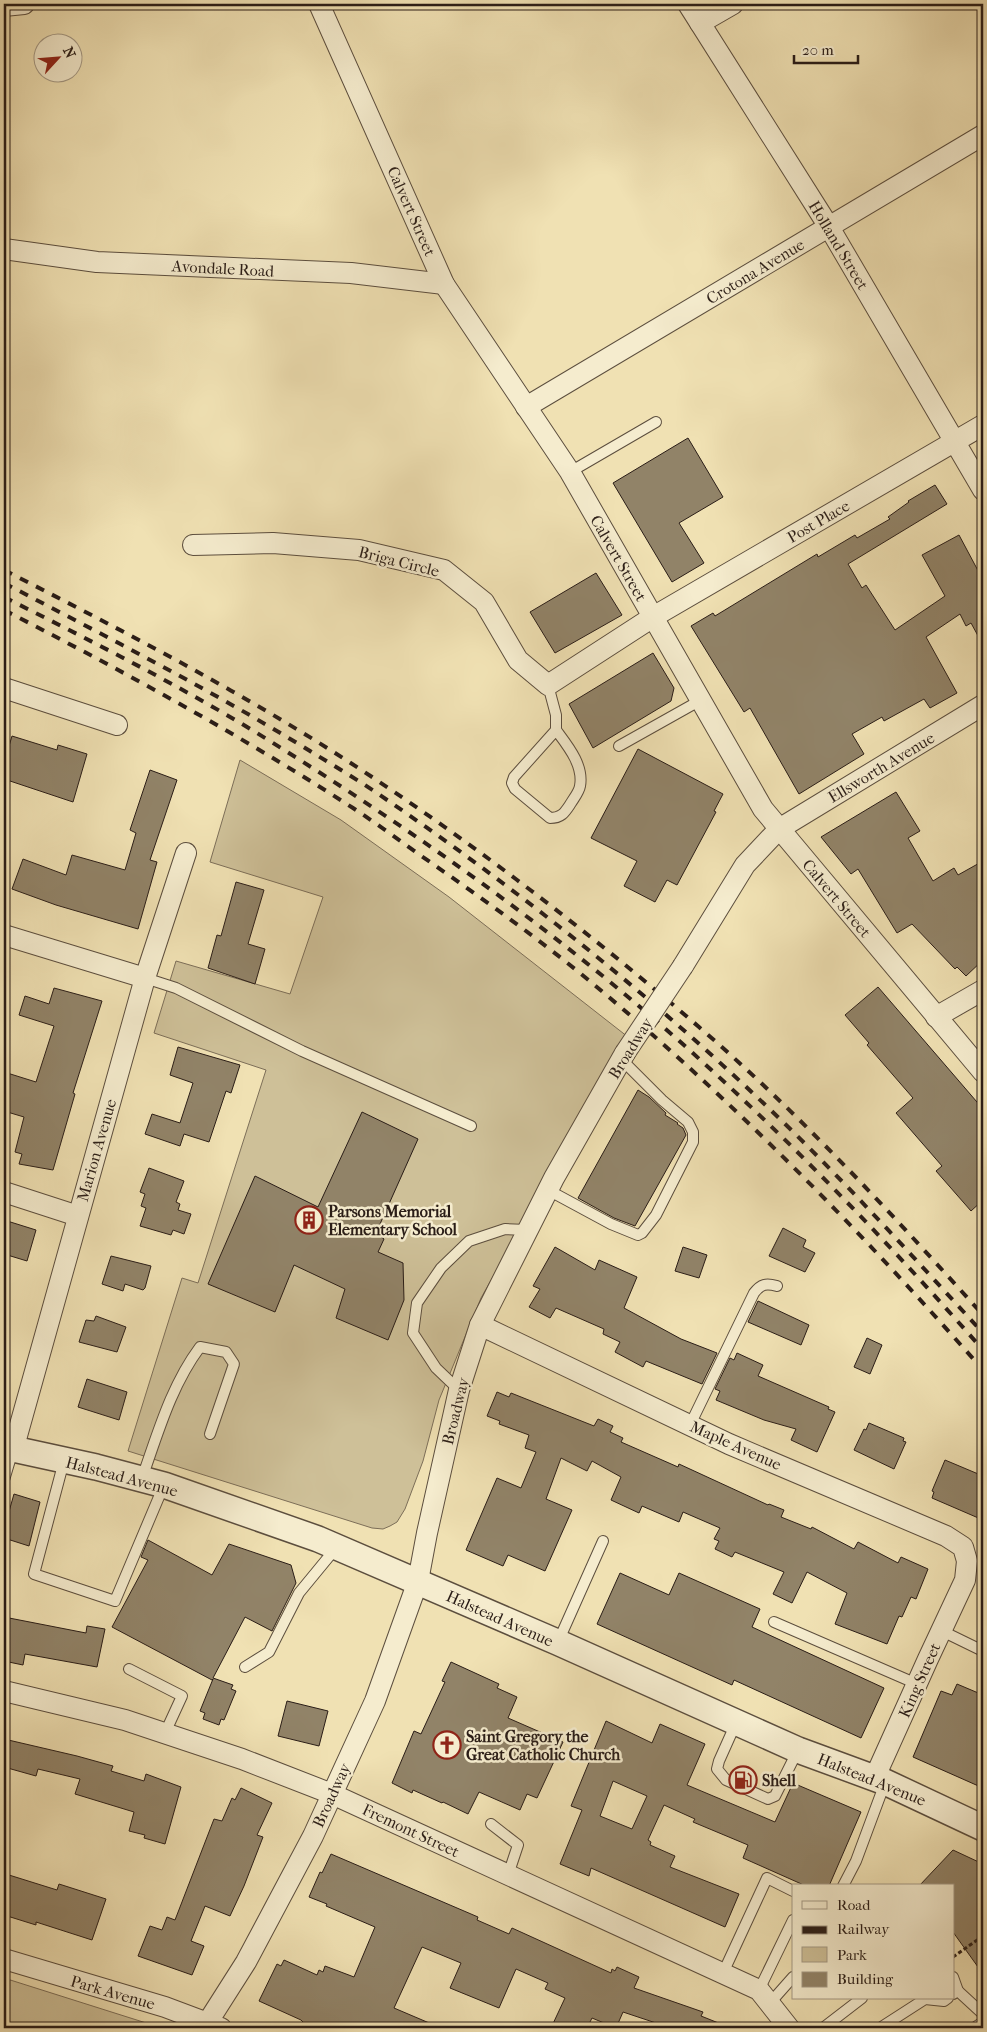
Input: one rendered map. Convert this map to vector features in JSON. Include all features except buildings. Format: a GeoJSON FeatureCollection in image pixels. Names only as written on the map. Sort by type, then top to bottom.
{"type":"FeatureCollection","features":[{"type":"Feature","properties":{"kind":"street"},"geometry":{"type":"LineString","coordinates":[[4,6],[24,4]]}},
{"type":"Feature","properties":{"kind":"street","name":"Calvert Street"},"geometry":{"type":"LineString","coordinates":[[319,4],[444,284],[570,472],[763,809],[983,1072]]}},
{"type":"Feature","properties":{"kind":"street","name":"Holland Street"},"geometry":{"type":"LineString","coordinates":[[688,4],[829,227],[983,490]]}},
{"type":"Feature","properties":{"kind":"street"},"geometry":{"type":"LineString","coordinates":[[700,23],[733,4]]}},
{"type":"Feature","properties":{"kind":"street","name":"Crotona Avenue"},"geometry":{"type":"LineString","coordinates":[[526,407],[983,136]]}},
{"type":"Feature","properties":{"kind":"street","name":"Avondale Road"},"geometry":{"type":"LineString","coordinates":[[4,249],[97,262],[351,273],[444,284]]}},
{"type":"Feature","properties":{"kind":"street","name":"Post Place"},"geometry":{"type":"LineString","coordinates":[[653,617],[983,425]]}},
{"type":"Feature","properties":{"kind":"street","name":"Briga Circle"},"geometry":{"type":"LineString","coordinates":[[193,545],[273,543],[359,550],[444,570],[484,602],[518,660],[548,685]]}},
{"type":"Feature","properties":{"kind":"street"},"geometry":{"type":"LineString","coordinates":[[548,685],[653,617]]}},
{"type":"Feature","properties":{"kind":"street"},"geometry":{"type":"LineString","coordinates":[[4,688],[117,725]]}},
{"type":"Feature","properties":{"kind":"street","name":"Ellsworth Avenue"},"geometry":{"type":"LineString","coordinates":[[779,829],[983,705]]}},
{"type":"Feature","properties":{"kind":"street","name":"Broadway"},"geometry":{"type":"LineString","coordinates":[[211,2026],[313,1836],[375,1701],[418,1582],[459,1390],[480,1325],[548,1190],[623,1056],[683,966],[745,865],[779,829]]}},
{"type":"Feature","properties":{"kind":"street","name":"Marion Avenue"},"geometry":{"type":"LineString","coordinates":[[8,1448],[78,1216],[145,978],[186,853]]}},
{"type":"Feature","properties":{"kind":"street"},"geometry":{"type":"LineString","coordinates":[[4,935],[145,978]]}},
{"type":"Feature","properties":{"kind":"street"},"geometry":{"type":"LineString","coordinates":[[936,1017],[983,990]]}},
{"type":"Feature","properties":{"kind":"street"},"geometry":{"type":"LineString","coordinates":[[4,1192],[78,1216]]}},
{"type":"Feature","properties":{"kind":"street","name":"Maple Avenue"},"geometry":{"type":"LineString","coordinates":[[480,1325],[690,1425],[946,1536],[962,1547],[967,1561],[965,1580]]}},
{"type":"Feature","properties":{"kind":"street","name":"Halstead Avenue"},"geometry":{"type":"LineString","coordinates":[[8,1448],[96,1467],[153,1482],[336,1547],[558,1642],[798,1750],[880,1781],[983,1828]]}},
{"type":"Feature","properties":{"kind":"street","name":"King Street"},"geometry":{"type":"LineString","coordinates":[[880,1781],[917,1684],[965,1580]]}},
{"type":"Feature","properties":{"kind":"street","name":"Fremont Street"},"geometry":{"type":"LineString","coordinates":[[4,1691],[125,1720],[242,1759],[332,1794],[723,1973],[764,1997],[789,2028]]}},
{"type":"Feature","properties":{"kind":"street","name":"Park Avenue"},"geometry":{"type":"LineString","coordinates":[[4,1959],[165,2007],[211,2026]]}},
{"type":"Feature","properties":{"kind":"lane"},"geometry":{"type":"LineString","coordinates":[[570,472],[656,422]]}},
{"type":"Feature","properties":{"kind":"lane"},"geometry":{"type":"LineString","coordinates":[[548,685],[556,715],[556,730],[575,760],[580,775],[580,788],[564,815],[558,818],[550,818],[515,789],[512,783],[514,777],[556,730]]}},
{"type":"Feature","properties":{"kind":"lane"},"geometry":{"type":"LineString","coordinates":[[619,746],[700,700]]}},
{"type":"Feature","properties":{"kind":"lane"},"geometry":{"type":"LineString","coordinates":[[145,978],[176,988],[302,1051],[471,1126]]}},
{"type":"Feature","properties":{"kind":"lane"},"geometry":{"type":"LineString","coordinates":[[548,1190],[611,1224],[638,1235],[656,1216],[693,1142],[693,1132],[685,1119],[662,1100],[623,1056]]}},
{"type":"Feature","properties":{"kind":"lane"},"geometry":{"type":"LineString","coordinates":[[459,1390],[436,1368],[413,1333],[417,1303],[441,1268],[469,1241],[505,1229],[527,1230]]}},
{"type":"Feature","properties":{"kind":"lane"},"geometry":{"type":"LineString","coordinates":[[690,1425],[754,1293],[759,1286],[767,1284],[777,1286]]}},
{"type":"Feature","properties":{"kind":"lane"},"geometry":{"type":"LineString","coordinates":[[64,1461],[34,1574],[115,1600],[153,1482],[166,1409],[185,1367],[200,1347],[226,1352],[234,1364],[210,1434]]}},
{"type":"Feature","properties":{"kind":"lane"},"geometry":{"type":"LineString","coordinates":[[4,1480],[8,1448]]}},
{"type":"Feature","properties":{"kind":"lane"},"geometry":{"type":"LineString","coordinates":[[558,1642],[603,1541]]}},
{"type":"Feature","properties":{"kind":"lane"},"geometry":{"type":"LineString","coordinates":[[246,1667],[269,1652],[299,1594],[336,1547]]}},
{"type":"Feature","properties":{"kind":"lane"},"geometry":{"type":"LineString","coordinates":[[774,1622],[917,1684]]}},
{"type":"Feature","properties":{"kind":"lane"},"geometry":{"type":"LineString","coordinates":[[942,1631],[983,1651]]}},
{"type":"Feature","properties":{"kind":"lane"},"geometry":{"type":"LineString","coordinates":[[129,1669],[182,1696],[165,1733]]}},
{"type":"Feature","properties":{"kind":"lane"},"geometry":{"type":"LineString","coordinates":[[736,1723],[718,1761],[717,1769],[726,1780],[768,1799],[775,1796],[798,1750]]}},
{"type":"Feature","properties":{"kind":"lane"},"geometry":{"type":"LineString","coordinates":[[844,1884],[856,1861],[880,1781]]}},
{"type":"Feature","properties":{"kind":"lane"},"geometry":{"type":"LineString","coordinates":[[491,1824],[518,1845],[508,1875]]}},
{"type":"Feature","properties":{"kind":"lane"},"geometry":{"type":"LineString","coordinates":[[723,1973],[767,1878],[792,1890]]}},
{"type":"Feature","properties":{"kind":"lane"},"geometry":{"type":"LineString","coordinates":[[764,1997],[792,1923]]}},
{"type":"Feature","properties":{"kind":"lane"},"geometry":{"type":"LineString","coordinates":[[764,1997],[792,1978]]}},
{"type":"Feature","properties":{"kind":"lane"},"geometry":{"type":"LineString","coordinates":[[956,1992],[983,2014]]}},
{"type":"Feature","properties":{"kind":"lane"},"geometry":{"type":"LineString","coordinates":[[823,2028],[859,2000]]}},
{"type":"Feature","properties":{"kind":"lane"},"geometry":{"type":"LineString","coordinates":[[880,2028],[923,2000]]}},
{"type":"Feature","properties":{"kind":"lane"},"geometry":{"type":"LineString","coordinates":[[974,2028],[983,2022]]}},
{"type":"Feature","properties":{"kind":"path"},"geometry":{"type":"LineString","coordinates":[[954,1956],[983,1936]]}},
{"type":"Feature","properties":{"kind":"green space"},"geometry":{"type":"Polygon","coordinates":[[[240,760],[341,820],[449,897],[628,1037],[481,1298],[439,1400],[423,1461],[405,1509],[397,1522],[383,1529],[372,1528],[128,1451],[182,1278],[198,1283],[266,1070],[154,1033],[176,961],[290,994],[323,897],[210,862],[240,760]]]}},
{"type":"Feature","properties":{"kind":"green space"},"geometry":{"type":"Polygon","coordinates":[[[4,1978],[162,2028],[4,2028],[4,1978]]]}},
{"type":"Feature","properties":{"kind":"railway"},"geometry":{"type":"LineString","coordinates":[[4,570],[147,644],[287,723],[420,809],[542,899],[661,994],[774,1095],[845,1166],[983,1315]]}},
{"type":"Feature","properties":{"kind":"railway"},"geometry":{"type":"LineString","coordinates":[[4,583],[197,685],[273,728],[366,786],[428,828],[533,906],[685,1031],[734,1075],[858,1198],[983,1333]]}},
{"type":"Feature","properties":{"kind":"railway"},"geometry":{"type":"LineString","coordinates":[[4,597],[163,679],[257,733],[424,842],[532,920],[636,1003],[764,1119],[876,1232],[983,1350]]}},
{"type":"Feature","properties":{"kind":"railway"},"geometry":{"type":"LineString","coordinates":[[4,610],[181,704],[310,781],[372,821],[548,948],[639,1023],[742,1117],[889,1266],[983,1370]]}},
{"type":"Feature","properties":{"kind":"place","name":"Parsons Memorial Elementary School"},"geometry":{"type":"Point","coordinates":[309,1220]}},
{"type":"Feature","properties":{"kind":"place","name":"Saint Gregory the Great Catholic Church"},"geometry":{"type":"Point","coordinates":[447,1745]}},
{"type":"Feature","properties":{"kind":"place","name":"Shell"},"geometry":{"type":"Point","coordinates":[743,1780]}}]}
